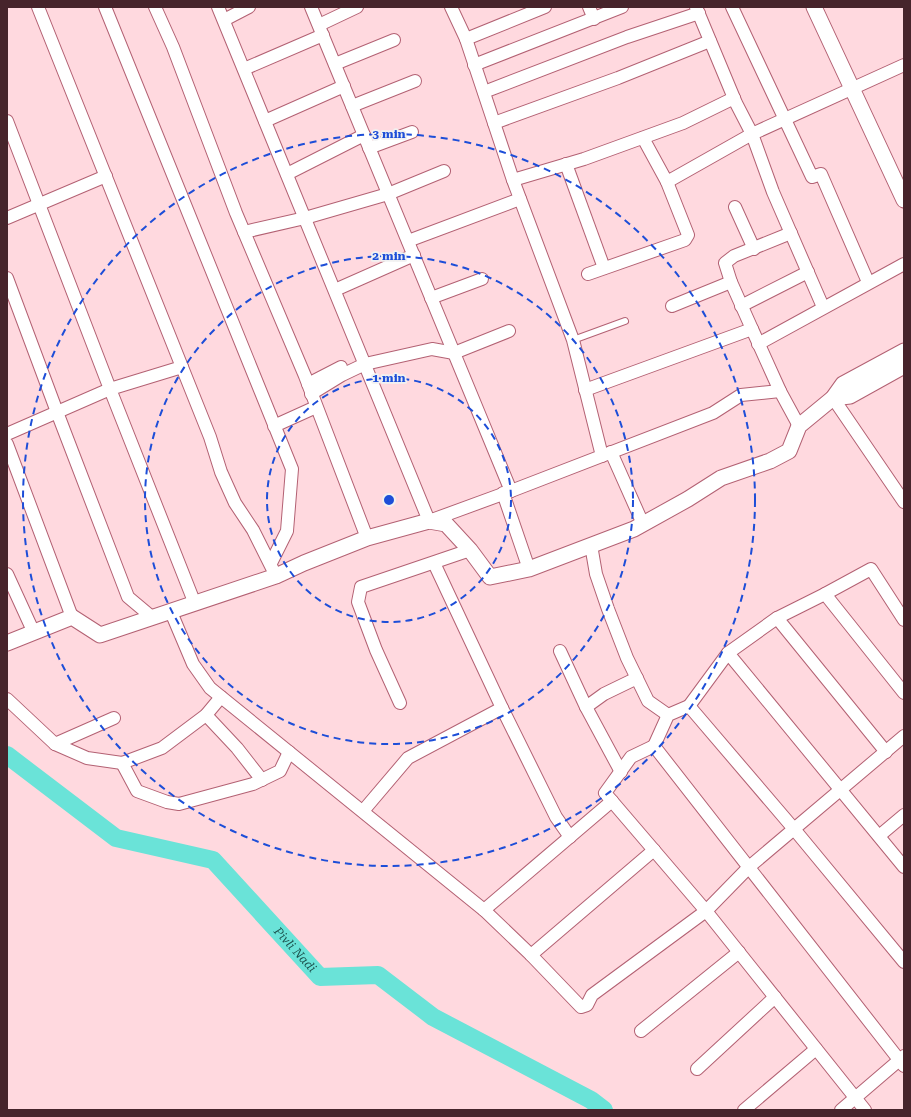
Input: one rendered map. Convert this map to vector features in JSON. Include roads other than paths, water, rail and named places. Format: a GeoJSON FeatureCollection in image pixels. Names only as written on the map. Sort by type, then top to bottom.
{"type":"FeatureCollection","features":[{"type":"Feature","properties":{"kind":"street"},"geometry":{"type":"LineString","coordinates":[[38,7],[210,437],[221,472],[235,503],[253,530],[273,570]]}},
{"type":"Feature","properties":{"kind":"street"},"geometry":{"type":"LineString","coordinates":[[105,7],[292,469],[287,531],[273,570]]}},
{"type":"Feature","properties":{"kind":"street"},"geometry":{"type":"LineString","coordinates":[[155,7],[173,47],[244,232],[310,389],[367,538]]}},
{"type":"Feature","properties":{"kind":"street"},"geometry":{"type":"LineString","coordinates":[[218,7],[429,521]]}},
{"type":"Feature","properties":{"kind":"street"},"geometry":{"type":"LineString","coordinates":[[224,20],[249,7]]}},
{"type":"Feature","properties":{"kind":"street"},"geometry":{"type":"LineString","coordinates":[[311,7],[454,353],[507,492],[529,569]]}},
{"type":"Feature","properties":{"kind":"street"},"geometry":{"type":"LineString","coordinates":[[244,69],[321,30],[358,7]]}},
{"type":"Feature","properties":{"kind":"street"},"geometry":{"type":"LineString","coordinates":[[451,7],[466,39],[513,180],[573,340],[585,390],[606,454],[643,524]]}},
{"type":"Feature","properties":{"kind":"street"},"geometry":{"type":"LineString","coordinates":[[466,39],[545,7]]}},
{"type":"Feature","properties":{"kind":"street"},"geometry":{"type":"LineString","coordinates":[[589,7],[594,19]]}},
{"type":"Feature","properties":{"kind":"street"},"geometry":{"type":"LineString","coordinates":[[474,65],[622,7]]}},
{"type":"Feature","properties":{"kind":"street"},"geometry":{"type":"LineString","coordinates":[[732,7],[812,177],[821,174],[868,282]]}},
{"type":"Feature","properties":{"kind":"street"},"geometry":{"type":"LineString","coordinates":[[814,7],[904,200]]}},
{"type":"Feature","properties":{"kind":"street"},"geometry":{"type":"LineString","coordinates":[[484,92],[698,10],[734,98],[752,134],[773,192],[823,307]]}},
{"type":"Feature","properties":{"kind":"street"},"geometry":{"type":"LineString","coordinates":[[335,64],[394,40]]}},
{"type":"Feature","properties":{"kind":"street"},"geometry":{"type":"LineString","coordinates":[[494,123],[618,78],[710,41]]}},
{"type":"Feature","properties":{"kind":"street"},"geometry":{"type":"LineString","coordinates":[[667,182],[752,134],[786,120],[904,65]]}},
{"type":"Feature","properties":{"kind":"street"},"geometry":{"type":"LineString","coordinates":[[352,106],[415,81]]}},
{"type":"Feature","properties":{"kind":"street"},"geometry":{"type":"LineString","coordinates":[[265,121],[344,86]]}},
{"type":"Feature","properties":{"kind":"street"},"geometry":{"type":"LineString","coordinates":[[513,180],[643,138],[683,123],[734,98]]}},
{"type":"Feature","properties":{"kind":"street"},"geometry":{"type":"LineString","coordinates":[[7,121],[38,205],[195,604]]}},
{"type":"Feature","properties":{"kind":"street"},"geometry":{"type":"LineString","coordinates":[[369,148],[412,132]]}},
{"type":"Feature","properties":{"kind":"street"},"geometry":{"type":"LineString","coordinates":[[287,174],[364,135]]}},
{"type":"Feature","properties":{"kind":"street"},"geometry":{"type":"LineString","coordinates":[[588,274],[685,240],[688,236],[667,182],[643,138]]}},
{"type":"Feature","properties":{"kind":"street"},"geometry":{"type":"LineString","coordinates":[[566,164],[604,268]]}},
{"type":"Feature","properties":{"kind":"street"},"geometry":{"type":"LineString","coordinates":[[244,232],[305,218],[388,194],[444,171]]}},
{"type":"Feature","properties":{"kind":"street"},"geometry":{"type":"LineString","coordinates":[[7,218],[106,176]]}},
{"type":"Feature","properties":{"kind":"street"},"geometry":{"type":"LineString","coordinates":[[408,241],[520,199]]}},
{"type":"Feature","properties":{"kind":"street"},"geometry":{"type":"LineString","coordinates":[[735,207],[754,249]]}},
{"type":"Feature","properties":{"kind":"street"},"geometry":{"type":"LineString","coordinates":[[791,233],[734,256],[725,263],[731,282],[758,344],[780,391],[799,426]]}},
{"type":"Feature","properties":{"kind":"street"},"geometry":{"type":"LineString","coordinates":[[335,290],[414,255]]}},
{"type":"Feature","properties":{"kind":"street"},"geometry":{"type":"LineString","coordinates":[[758,344],[868,282],[904,264]]}},
{"type":"Feature","properties":{"kind":"street"},"geometry":{"type":"LineString","coordinates":[[741,306],[808,272]]}},
{"type":"Feature","properties":{"kind":"street"},"geometry":{"type":"LineString","coordinates":[[7,278],[128,598],[153,618]]}},
{"type":"Feature","properties":{"kind":"street"},"geometry":{"type":"LineString","coordinates":[[431,298],[482,279]]}},
{"type":"Feature","properties":{"kind":"street"},"geometry":{"type":"LineString","coordinates":[[672,306],[731,282]]}},
{"type":"Feature","properties":{"kind":"street"},"geometry":{"type":"LineString","coordinates":[[585,390],[752,329]]}},
{"type":"Feature","properties":{"kind":"street"},"geometry":{"type":"LineString","coordinates":[[310,389],[342,375],[364,360],[432,349],[454,353],[509,331]]}},
{"type":"Feature","properties":{"kind":"street"},"geometry":{"type":"LineString","coordinates":[[429,521],[446,524],[470,550],[490,577],[529,569],[634,529],[688,499],[721,478],[770,461],[789,452],[799,426],[833,398],[843,384],[904,351]]}},
{"type":"Feature","properties":{"kind":"street"},"geometry":{"type":"LineString","coordinates":[[833,398],[850,396],[904,366]]}},
{"type":"Feature","properties":{"kind":"street"},"geometry":{"type":"LineString","coordinates":[[7,434],[110,389],[182,367]]}},
{"type":"Feature","properties":{"kind":"street"},"geometry":{"type":"LineString","coordinates":[[7,444],[72,617],[100,635],[195,604],[273,570],[304,563],[367,538],[429,521],[507,492],[713,413],[741,395],[780,391]]}},
{"type":"Feature","properties":{"kind":"street"},"geometry":{"type":"LineString","coordinates":[[833,398],[904,502]]}},
{"type":"Feature","properties":{"kind":"street"},"geometry":{"type":"LineString","coordinates":[[274,426],[316,407]]}},
{"type":"Feature","properties":{"kind":"street"},"geometry":{"type":"LineString","coordinates":[[591,545],[596,574],[627,658],[648,701],[668,715]]}},
{"type":"Feature","properties":{"kind":"street"},"geometry":{"type":"LineString","coordinates":[[400,703],[376,650],[358,602],[361,587],[470,550]]}},
{"type":"Feature","properties":{"kind":"street"},"geometry":{"type":"LineString","coordinates":[[434,563],[502,708],[556,817],[570,836]]}},
{"type":"Feature","properties":{"kind":"street"},"geometry":{"type":"LineString","coordinates":[[865,1110],[706,911],[605,793],[631,757],[654,746],[668,715],[689,706],[728,653],[777,618],[871,569],[904,620]]}},
{"type":"Feature","properties":{"kind":"street"},"geometry":{"type":"LineString","coordinates":[[8,581],[34,633]]}},
{"type":"Feature","properties":{"kind":"street"},"geometry":{"type":"LineString","coordinates":[[825,594],[904,693]]}},
{"type":"Feature","properties":{"kind":"street"},"geometry":{"type":"LineString","coordinates":[[171,612],[193,664],[210,688],[484,910],[531,955],[581,1007],[587,1005],[592,995],[706,911],[749,867],[904,736]]}},
{"type":"Feature","properties":{"kind":"street"},"geometry":{"type":"LineString","coordinates":[[7,643],[72,617]]}},
{"type":"Feature","properties":{"kind":"street"},"geometry":{"type":"LineString","coordinates":[[777,618],[886,752]]}},
{"type":"Feature","properties":{"kind":"street"},"geometry":{"type":"LineString","coordinates":[[560,651],[586,707],[620,772]]}},
{"type":"Feature","properties":{"kind":"street"},"geometry":{"type":"LineString","coordinates":[[728,653],[904,867]]}},
{"type":"Feature","properties":{"kind":"street"},"geometry":{"type":"LineString","coordinates":[[586,707],[604,694],[637,678]]}},
{"type":"Feature","properties":{"kind":"street"},"geometry":{"type":"LineString","coordinates":[[7,699],[55,744],[87,758],[122,763],[162,748],[206,715],[221,697]]}},
{"type":"Feature","properties":{"kind":"street"},"geometry":{"type":"LineString","coordinates":[[689,706],[794,829],[904,962]]}},
{"type":"Feature","properties":{"kind":"street"},"geometry":{"type":"LineString","coordinates":[[363,811],[408,758],[502,708]]}},
{"type":"Feature","properties":{"kind":"street"},"geometry":{"type":"LineString","coordinates":[[206,715],[237,748],[262,780]]}},
{"type":"Feature","properties":{"kind":"street"},"geometry":{"type":"LineString","coordinates":[[55,744],[114,718]]}},
{"type":"Feature","properties":{"kind":"street"},"geometry":{"type":"LineString","coordinates":[[654,746],[902,1061],[841,1110]]}},
{"type":"Feature","properties":{"kind":"street"},"geometry":{"type":"LineString","coordinates":[[122,763],[137,791],[167,802],[179,804],[253,784],[262,780],[280,771],[289,752]]}},
{"type":"Feature","properties":{"kind":"street"},"geometry":{"type":"LineString","coordinates":[[484,910],[612,801]]}},
{"type":"Feature","properties":{"kind":"street"},"geometry":{"type":"LineString","coordinates":[[879,836],[904,815]]}},
{"type":"Feature","properties":{"kind":"street"},"geometry":{"type":"LineString","coordinates":[[531,955],[654,850]]}},
{"type":"Feature","properties":{"kind":"street"},"geometry":{"type":"LineString","coordinates":[[641,1031],[739,952]]}},
{"type":"Feature","properties":{"kind":"street"},"geometry":{"type":"LineString","coordinates":[[697,1069],[775,998]]}},
{"type":"Feature","properties":{"kind":"street"},"geometry":{"type":"LineString","coordinates":[[744,1110],[816,1049]]}},
{"type":"Feature","properties":{"kind":"lane"},"geometry":{"type":"LineString","coordinates":[[573,340],[625,321]]}},
{"type":"Feature","properties":{"kind":"waterway","name":"Pivli Nadi"},"geometry":{"type":"LineString","coordinates":[[7,755],[116,838],[213,860],[320,977],[378,975],[433,1017],[591,1100],[604,1110]]}}]}
